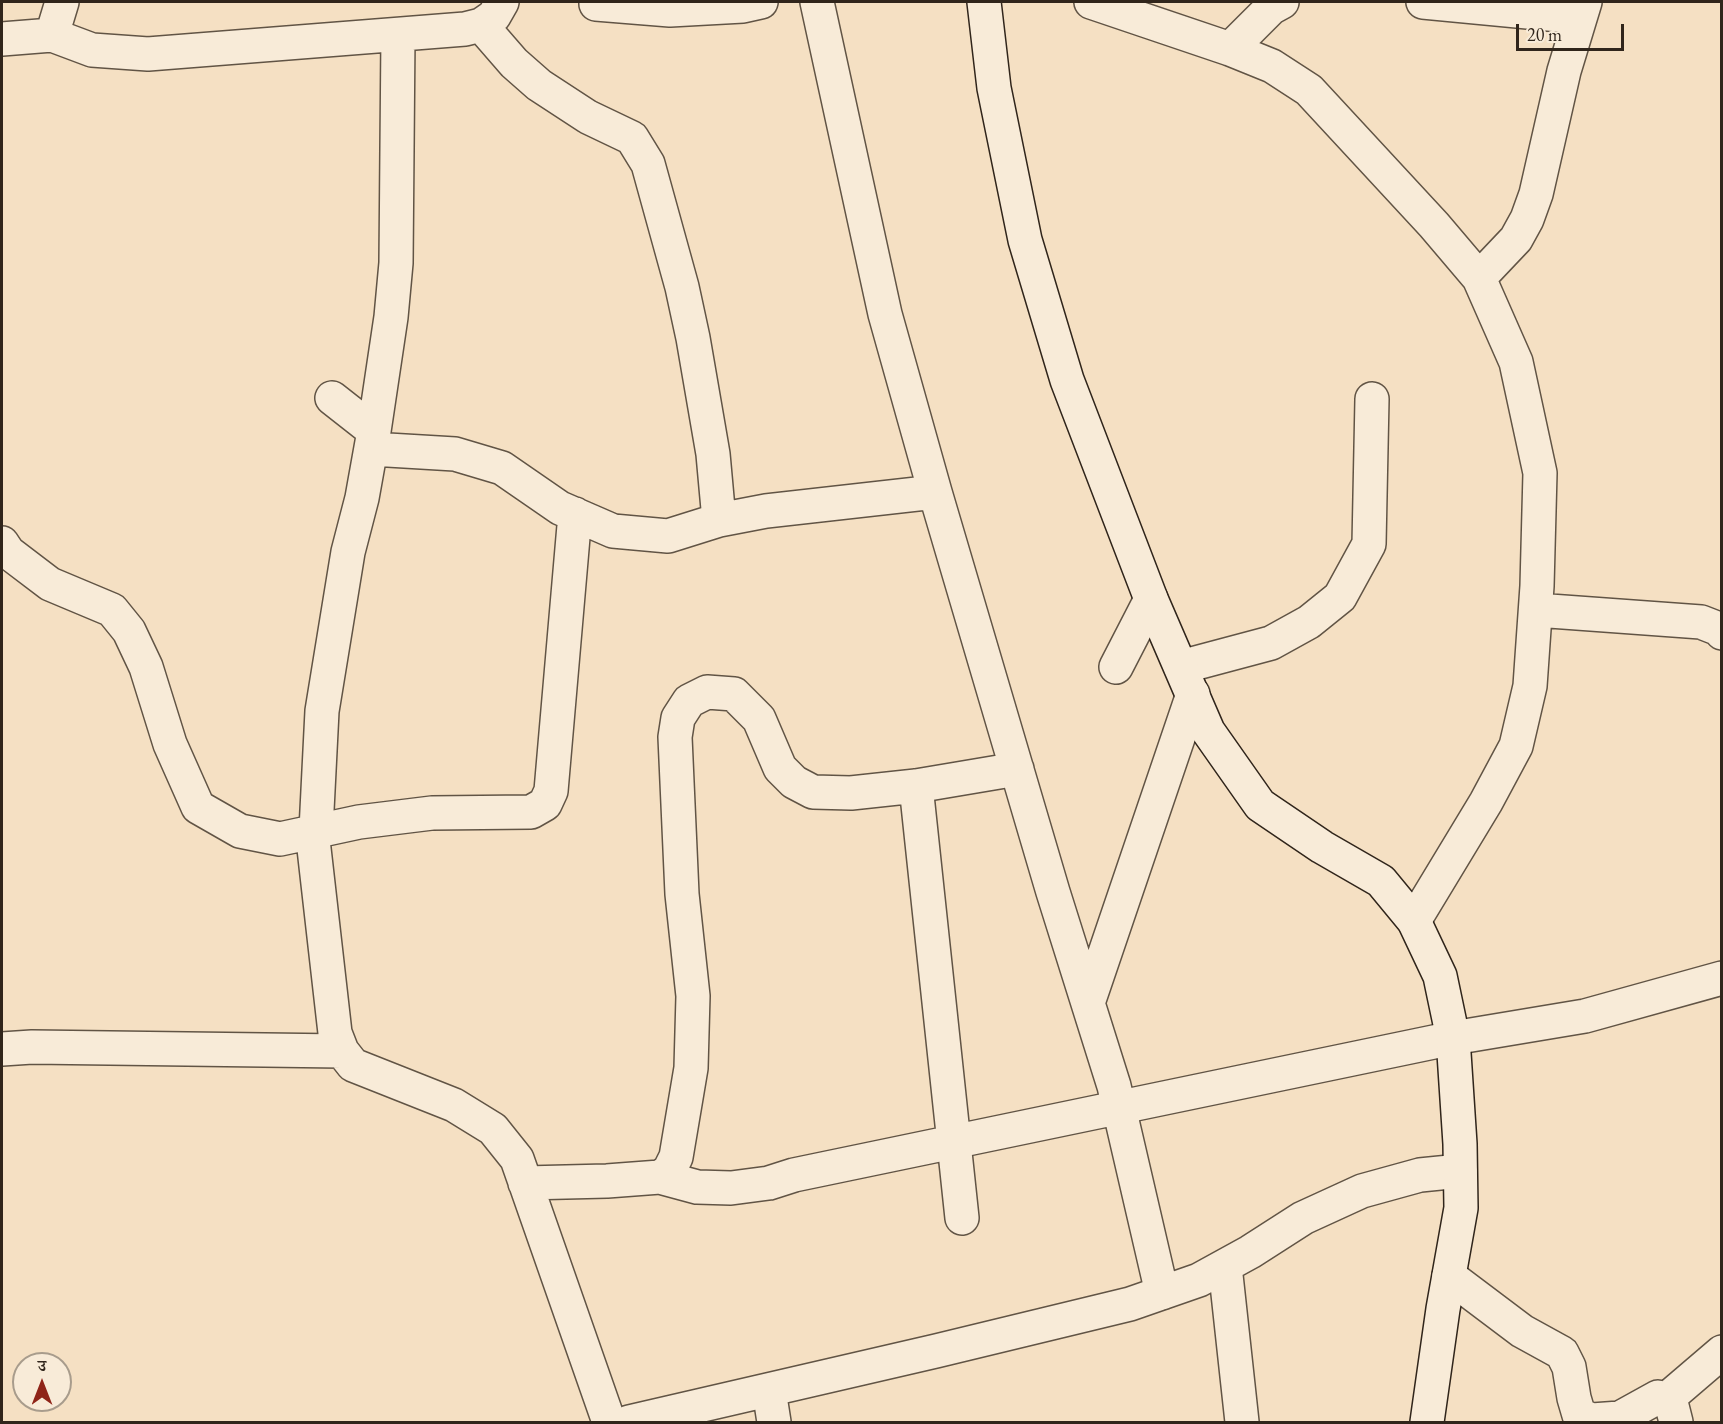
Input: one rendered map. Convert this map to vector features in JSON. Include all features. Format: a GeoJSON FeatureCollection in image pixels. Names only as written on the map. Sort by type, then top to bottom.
{"type":"FeatureCollection","features":[{"type":"Feature","properties":{"kind":"street"},"geometry":{"type":"LineString","coordinates":[[52,35],[62,2]]}},
{"type":"Feature","properties":{"kind":"street"},"geometry":{"type":"LineString","coordinates":[[596,4],[670,10],[742,6],[761,2]]}},
{"type":"Feature","properties":{"kind":"street"},"geometry":{"type":"LineString","coordinates":[[817,2],[885,314],[935,492],[1119,1107],[1162,1293]]}},
{"type":"Feature","properties":{"kind":"street"},"geometry":{"type":"LineString","coordinates":[[984,2],[994,88],[1025,240],[1067,380],[1151,598],[1208,731],[1260,805],[1322,848],[1381,881],[1414,921],[1440,976],[1453,1038],[1461,1208],[1427,1422]]}},
{"type":"Feature","properties":{"kind":"street"},"geometry":{"type":"LineString","coordinates":[[1091,2],[1230,49],[1272,66],[1309,90],[1434,225],[1479,278],[1516,362],[1540,473],[1536,610],[1530,686],[1516,746],[1486,802],[1414,921]]}},
{"type":"Feature","properties":{"kind":"street"},"geometry":{"type":"LineString","coordinates":[[1423,2],[1583,9],[1564,71],[1536,194],[1527,219],[1516,239],[1479,278]]}},
{"type":"Feature","properties":{"kind":"street"},"geometry":{"type":"LineString","coordinates":[[1230,49],[1275,4]]}},
{"type":"Feature","properties":{"kind":"street"},"geometry":{"type":"LineString","coordinates":[[2,39],[52,35],[92,50],[148,54],[465,29],[491,13],[514,63],[539,85],[588,117],[632,138],[648,164],[682,287],[693,338],[713,454],[719,520]]}},
{"type":"Feature","properties":{"kind":"street"},"geometry":{"type":"LineString","coordinates":[[399,35],[396,263],[391,317],[373,440],[362,498],[348,552],[322,711],[314,830],[335,1033],[342,1051],[353,1065],[454,1105],[493,1129],[517,1159],[609,1422]]}},
{"type":"Feature","properties":{"kind":"street"},"geometry":{"type":"LineString","coordinates":[[332,398],[373,440],[455,454],[502,468],[560,508],[613,531],[668,536],[719,520],[766,511],[935,492]]}},
{"type":"Feature","properties":{"kind":"street"},"geometry":{"type":"LineString","coordinates":[[1088,1003],[1187,681],[1271,643],[1309,622],[1340,597],[1369,544],[1372,399]]}},
{"type":"Feature","properties":{"kind":"street"},"geometry":{"type":"LineString","coordinates":[[2,543],[8,552],[50,584],[112,610],[129,631],[147,668],[170,744],[198,807],[240,831],[280,838],[359,822],[432,813],[531,812],[545,804],[551,791],[575,514]]}},
{"type":"Feature","properties":{"kind":"street"},"geometry":{"type":"LineString","coordinates":[[1116,668],[1151,598]]}},
{"type":"Feature","properties":{"kind":"street"},"geometry":{"type":"LineString","coordinates":[[1536,610],[1701,622],[1719,629],[1722,633]]}},
{"type":"Feature","properties":{"kind":"street"},"geometry":{"type":"LineString","coordinates":[[660,1177],[669,1171],[676,1157],[690,1068],[693,1031],[693,996],[682,894],[675,737],[678,718],[689,701],[707,692],[734,694],[759,719],[780,768],[794,782],[813,792],[851,793],[916,786],[1017,769]]}},
{"type":"Feature","properties":{"kind":"street"},"geometry":{"type":"LineString","coordinates":[[916,786],[962,1218]]}},
{"type":"Feature","properties":{"kind":"street"},"geometry":{"type":"LineString","coordinates":[[525,1183],[660,1177],[697,1187],[731,1188],[769,1183],[794,1175],[1453,1038],[1585,1016],[1722,978]]}},
{"type":"Feature","properties":{"kind":"street"},"geometry":{"type":"LineString","coordinates":[[2,1049],[32,1047],[342,1051]]}},
{"type":"Feature","properties":{"kind":"street"},"geometry":{"type":"LineString","coordinates":[[629,1422],[1119,1307],[1199,1280],[1303,1218],[1362,1191],[1420,1175],[1460,1171]]}},
{"type":"Feature","properties":{"kind":"street"},"geometry":{"type":"LineString","coordinates":[[1225,1266],[1242,1422]]}},
{"type":"Feature","properties":{"kind":"street"},"geometry":{"type":"LineString","coordinates":[[1449,1276],[1522,1330],[1562,1353],[1569,1367],[1579,1415],[1592,1420],[1620,1418],[1658,1397],[1672,1411],[1722,1352]]}},
{"type":"Feature","properties":{"kind":"street"},"geometry":{"type":"LineString","coordinates":[[769,1390],[774,1422]]}}]}
